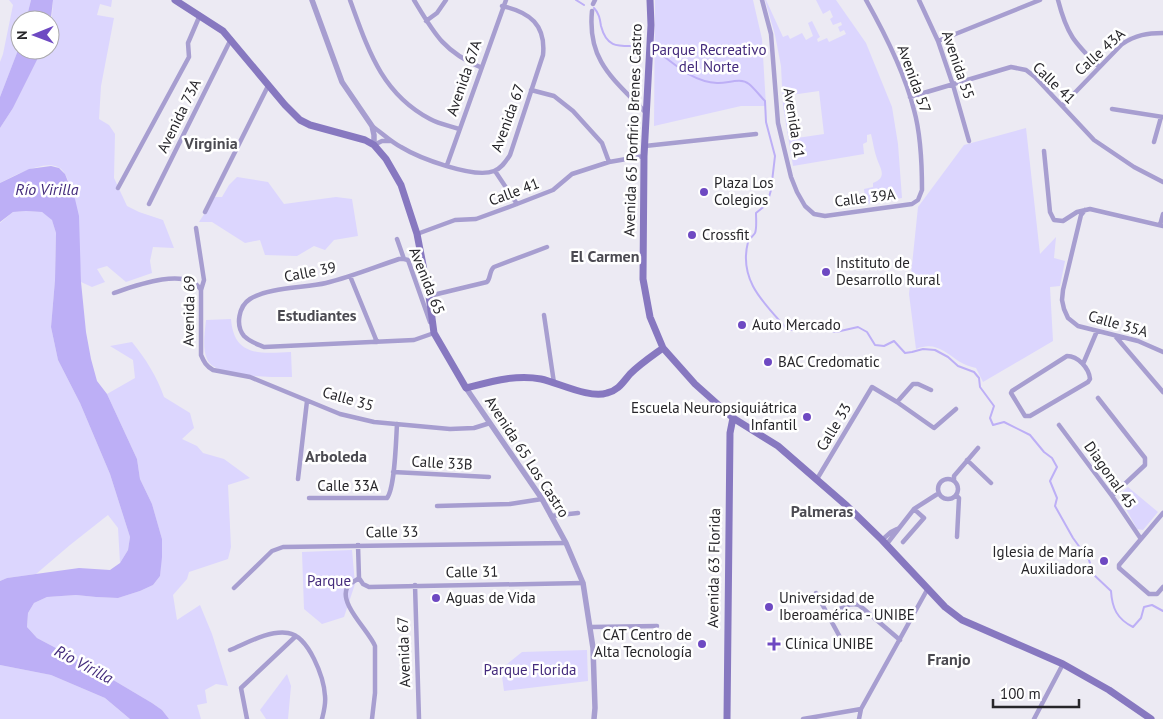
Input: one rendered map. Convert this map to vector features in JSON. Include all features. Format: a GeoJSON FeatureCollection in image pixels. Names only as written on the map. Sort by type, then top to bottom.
{"type":"FeatureCollection","features":[{"type":"Feature","properties":{"kind":"main road"},"geometry":{"type":"LineString","coordinates":[[175,0],[200,15],[231,39],[268,86],[300,120],[310,125],[366,140],[374,145],[386,159],[401,185],[417,234],[434,333]]}},
{"type":"Feature","properties":{"kind":"main road","name":"Avenida 65 Porfirio Brenes Castro"},"geometry":{"type":"LineString","coordinates":[[650,0],[651,25],[644,156],[644,285],[650,317],[663,348],[695,384],[733,418],[778,446],[818,479],[884,542],[945,608],[962,620],[1063,664],[1110,690],[1151,719]]}},
{"type":"Feature","properties":{"kind":"main road","name":"Avenida 65 Los Castro"},"geometry":{"type":"LineString","coordinates":[[434,333],[466,388]]}},
{"type":"Feature","properties":{"kind":"main road"},"geometry":{"type":"LineString","coordinates":[[466,388],[506,378],[524,377],[592,394],[607,394],[618,388],[630,375],[663,348]]}},
{"type":"Feature","properties":{"kind":"main road","name":"Avenida 63 Florida"},"geometry":{"type":"LineString","coordinates":[[727,719],[730,432],[733,418]]}},
{"type":"Feature","properties":{"kind":"main road"},"geometry":{"type":"LineString","coordinates":[[730,432],[747,426]]}},
{"type":"Feature","properties":{"kind":"street"},"geometry":{"type":"LineString","coordinates":[[312,0],[342,82],[372,126],[399,147],[420,157],[472,173],[495,171]]}},
{"type":"Feature","properties":{"kind":"street"},"geometry":{"type":"LineString","coordinates":[[350,0],[372,59],[385,80],[408,106],[432,120],[459,129]]}},
{"type":"Feature","properties":{"kind":"street"},"geometry":{"type":"LineString","coordinates":[[414,0],[426,21],[445,46],[466,61],[480,67]]}},
{"type":"Feature","properties":{"kind":"street"},"geometry":{"type":"LineString","coordinates":[[426,21],[437,13],[446,0]]}},
{"type":"Feature","properties":{"kind":"street","name":"Avenida 67A"},"geometry":{"type":"LineString","coordinates":[[447,165],[480,67],[502,6],[506,0]]}},
{"type":"Feature","properties":{"kind":"street","name":"Avenida 61"},"geometry":{"type":"LineString","coordinates":[[762,0],[772,34],[778,123],[784,151],[797,192],[805,206],[814,214]]}},
{"type":"Feature","properties":{"kind":"street","name":"Avenida 57"},"geometry":{"type":"LineString","coordinates":[[866,0],[878,22],[910,97],[917,123],[922,174],[922,190],[918,200]]}},
{"type":"Feature","properties":{"kind":"street","name":"Avenida 55"},"geometry":{"type":"LineString","coordinates":[[919,0],[938,41],[969,141]]}},
{"type":"Feature","properties":{"kind":"street"},"geometry":{"type":"LineString","coordinates":[[938,41],[1040,0]]}},
{"type":"Feature","properties":{"kind":"street"},"geometry":{"type":"LineString","coordinates":[[1058,0],[1067,29],[1073,39],[1099,67]]}},
{"type":"Feature","properties":{"kind":"street","name":"Avenida 67"},"geometry":{"type":"LineString","coordinates":[[502,6],[518,10],[531,18],[541,32],[544,42],[543,55],[510,155],[503,165],[495,171],[518,204]]}},
{"type":"Feature","properties":{"kind":"street"},"geometry":{"type":"LineString","coordinates":[[592,12],[591,33],[598,58],[605,70],[646,113]]}},
{"type":"Feature","properties":{"kind":"street"},"geometry":{"type":"LineString","coordinates":[[118,188],[188,57],[188,43],[200,15]]}},
{"type":"Feature","properties":{"kind":"street","name":"Calle 43A"},"geometry":{"type":"LineString","coordinates":[[1062,106],[1122,44],[1133,37],[1147,32],[1163,33]]}},
{"type":"Feature","properties":{"kind":"street","name":"Avenida 73A"},"geometry":{"type":"LineString","coordinates":[[149,204],[231,39]]}},
{"type":"Feature","properties":{"kind":"street","name":"Calle 41"},"geometry":{"type":"LineString","coordinates":[[910,97],[1002,69],[1019,67],[1035,77],[1094,140],[1134,167],[1163,182]]}},
{"type":"Feature","properties":{"kind":"street"},"geometry":{"type":"LineString","coordinates":[[205,212],[268,86]]}},
{"type":"Feature","properties":{"kind":"street"},"geometry":{"type":"LineString","coordinates":[[531,90],[554,96],[573,111],[602,143],[609,162]]}},
{"type":"Feature","properties":{"kind":"street"},"geometry":{"type":"LineString","coordinates":[[1112,109],[1162,117],[1154,142]]}},
{"type":"Feature","properties":{"kind":"street"},"geometry":{"type":"LineString","coordinates":[[372,126],[374,145],[382,141],[393,141]]}},
{"type":"Feature","properties":{"kind":"street"},"geometry":{"type":"LineString","coordinates":[[645,146],[756,134]]}},
{"type":"Feature","properties":{"kind":"street"},"geometry":{"type":"LineString","coordinates":[[1044,151],[1050,212],[1053,219],[1059,222],[1063,221],[1077,212],[1090,208],[1161,225],[1163,214]]}},
{"type":"Feature","properties":{"kind":"street","name":"Calle 41"},"geometry":{"type":"LineString","coordinates":[[417,234],[455,220],[476,219],[518,204],[553,190],[572,174],[609,162],[644,156]]}},
{"type":"Feature","properties":{"kind":"street","name":"Calle 39A"},"geometry":{"type":"LineString","coordinates":[[814,214],[826,216],[912,204],[918,200]]}},
{"type":"Feature","properties":{"kind":"street","name":"Calle 35A"},"geometry":{"type":"LineString","coordinates":[[1085,210],[1081,215],[1063,290],[1062,300],[1068,318],[1078,326],[1138,341],[1163,352]]}},
{"type":"Feature","properties":{"kind":"street","name":"Avenida 69"},"geometry":{"type":"LineString","coordinates":[[196,228],[204,280],[201,290],[201,355],[205,364]]}},
{"type":"Feature","properties":{"kind":"street","name":"Avenida 65"},"geometry":{"type":"LineString","coordinates":[[396,239],[404,259],[408,260],[434,333]]}},
{"type":"Feature","properties":{"kind":"street"},"geometry":{"type":"LineString","coordinates":[[429,296],[487,282],[492,269],[547,247]]}},
{"type":"Feature","properties":{"kind":"street","name":"Calle 39"},"geometry":{"type":"LineString","coordinates":[[377,342],[264,347],[253,343],[243,335],[239,319],[241,308],[250,299],[262,293],[324,284],[404,259]]}},
{"type":"Feature","properties":{"kind":"street"},"geometry":{"type":"LineString","coordinates":[[350,276],[377,342],[414,340],[434,333]]}},
{"type":"Feature","properties":{"kind":"street"},"geometry":{"type":"LineString","coordinates":[[114,293],[150,281],[170,278],[194,283],[201,290]]}},
{"type":"Feature","properties":{"kind":"street"},"geometry":{"type":"LineString","coordinates":[[544,315],[554,383]]}},
{"type":"Feature","properties":{"kind":"street"},"geometry":{"type":"LineString","coordinates":[[1083,364],[1098,331]]}},
{"type":"Feature","properties":{"kind":"street"},"geometry":{"type":"LineString","coordinates":[[1116,336],[1163,392]]}},
{"type":"Feature","properties":{"kind":"street"},"geometry":{"type":"LineString","coordinates":[[1067,356],[1075,358],[1083,364],[1090,375],[1088,382],[1030,416],[1025,416],[1011,393],[1012,391],[1067,356]]}},
{"type":"Feature","properties":{"kind":"street","name":"Calle 35"},"geometry":{"type":"LineString","coordinates":[[205,364],[212,370],[250,377],[340,414],[374,422],[450,429],[474,428],[490,424]]}},
{"type":"Feature","properties":{"kind":"street"},"geometry":{"type":"LineString","coordinates":[[931,390],[918,384],[913,384],[897,402],[934,428],[956,409]]}},
{"type":"Feature","properties":{"kind":"street","name":"Calle 33"},"geometry":{"type":"LineString","coordinates":[[818,479],[872,387],[897,402]]}},
{"type":"Feature","properties":{"kind":"street","name":"Avenida 65 Los Castro"},"geometry":{"type":"LineString","coordinates":[[466,388],[542,499],[566,543],[583,582],[591,627],[594,719]]}},
{"type":"Feature","properties":{"kind":"street"},"geometry":{"type":"LineString","coordinates":[[1098,398],[1145,458],[1146,462],[1112,496]]}},
{"type":"Feature","properties":{"kind":"street"},"geometry":{"type":"LineString","coordinates":[[298,479],[307,401]]}},
{"type":"Feature","properties":{"kind":"street"},"geometry":{"type":"LineString","coordinates":[[393,472],[398,424]]}},
{"type":"Feature","properties":{"kind":"street","name":"Diagonal 45"},"geometry":{"type":"LineString","coordinates":[[1059,425],[1112,496],[1141,539]]}},
{"type":"Feature","properties":{"kind":"street"},"geometry":{"type":"LineString","coordinates":[[957,537],[959,498],[956,495],[957,486],[954,476],[978,448]]}},
{"type":"Feature","properties":{"kind":"street"},"geometry":{"type":"LineString","coordinates":[[966,460],[991,483]]}},
{"type":"Feature","properties":{"kind":"street","name":"Calle 33B"},"geometry":{"type":"LineString","coordinates":[[393,472],[489,477]]}},
{"type":"Feature","properties":{"kind":"street","name":"Calle 33A"},"geometry":{"type":"LineString","coordinates":[[309,498],[387,498],[390,494],[393,472]]}},
{"type":"Feature","properties":{"kind":"street"},"geometry":{"type":"LineString","coordinates":[[954,481],[947,479],[940,482],[938,486],[939,493],[945,499],[956,495]]}},
{"type":"Feature","properties":{"kind":"street"},"geometry":{"type":"LineString","coordinates":[[884,542],[890,532],[898,528],[914,509],[939,493]]}},
{"type":"Feature","properties":{"kind":"street"},"geometry":{"type":"LineString","coordinates":[[437,506],[510,504],[542,499]]}},
{"type":"Feature","properties":{"kind":"street"},"geometry":{"type":"LineString","coordinates":[[903,542],[924,518],[914,509]]}},
{"type":"Feature","properties":{"kind":"street"},"geometry":{"type":"LineString","coordinates":[[551,516],[578,513]]}},
{"type":"Feature","properties":{"kind":"street"},"geometry":{"type":"LineString","coordinates":[[1163,513],[1119,565],[1119,568],[1149,594],[1157,594],[1163,587]]}},
{"type":"Feature","properties":{"kind":"street","name":"Calle 33"},"geometry":{"type":"LineString","coordinates":[[234,588],[277,548],[289,546],[566,543]]}},
{"type":"Feature","properties":{"kind":"street"},"geometry":{"type":"LineString","coordinates":[[358,545],[359,578],[348,586],[346,597],[349,607],[373,640],[375,646],[375,698],[372,719]]}},
{"type":"Feature","properties":{"kind":"street","name":"Calle 31"},"geometry":{"type":"LineString","coordinates":[[359,578],[363,584],[369,586],[583,582]]}},
{"type":"Feature","properties":{"kind":"street","name":"Avenida 67"},"geometry":{"type":"LineString","coordinates":[[415,585],[419,719]]}},
{"type":"Feature","properties":{"kind":"street"},"geometry":{"type":"LineString","coordinates":[[859,719],[861,709],[927,590]]}},
{"type":"Feature","properties":{"kind":"street"},"geometry":{"type":"LineString","coordinates":[[816,593],[830,616],[840,639]]}},
{"type":"Feature","properties":{"kind":"street"},"geometry":{"type":"LineString","coordinates":[[830,616],[846,606],[859,605],[900,640]]}},
{"type":"Feature","properties":{"kind":"street"},"geometry":{"type":"LineString","coordinates":[[591,627],[657,626]]}},
{"type":"Feature","properties":{"kind":"street"},"geometry":{"type":"LineString","coordinates":[[230,650],[277,633],[290,633],[296,636],[305,644],[314,658],[319,671],[325,696],[322,719]]}},
{"type":"Feature","properties":{"kind":"street"},"geometry":{"type":"LineString","coordinates":[[247,719],[241,688],[296,636]]}},
{"type":"Feature","properties":{"kind":"street"},"geometry":{"type":"LineString","coordinates":[[1034,719],[1063,664]]}},
{"type":"Feature","properties":{"kind":"street"},"geometry":{"type":"LineString","coordinates":[[803,719],[861,709]]}},
{"type":"Feature","properties":{"kind":"green space"},"geometry":{"type":"Polygon","coordinates":[[[9,0],[31,0],[28,10],[12,10],[13,5],[9,0]]]}},
{"type":"Feature","properties":{"kind":"green space"},"geometry":{"type":"Polygon","coordinates":[[[53,0],[112,0],[111,7],[100,4],[97,15],[114,18],[101,86],[99,119],[109,125],[115,134],[114,178],[127,206],[163,220],[174,248],[153,247],[150,261],[152,273],[126,282],[107,266],[97,269],[105,282],[92,287],[81,282],[74,202],[65,174],[58,167],[52,165],[37,167],[0,183],[0,128],[13,108],[37,60],[60,60],[60,10],[52,10],[53,0]]]}},
{"type":"Feature","properties":{"kind":"green space","name":"Parque Recreativo del Norte"},"geometry":{"type":"Polygon","coordinates":[[[655,0],[753,0],[762,39],[766,106],[741,106],[654,126],[655,0]]]}},
{"type":"Feature","properties":{"kind":"green space"},"geometry":{"type":"Polygon","coordinates":[[[765,0],[783,37],[788,35],[790,39],[802,33],[806,40],[813,36],[808,23],[812,21],[820,37],[817,39],[818,42],[827,38],[829,42],[846,34],[844,30],[840,32],[838,27],[842,25],[841,22],[833,25],[830,19],[833,17],[830,10],[823,14],[816,0],[836,0],[866,43],[892,107],[898,144],[902,198],[866,204],[864,189],[873,187],[873,183],[878,181],[882,175],[871,134],[867,135],[867,142],[863,144],[864,154],[793,166],[783,106],[781,66],[765,0]],[[819,91],[791,95],[797,138],[824,134],[819,91]]]}},
{"type":"Feature","properties":{"kind":"green space"},"geometry":{"type":"Polygon","coordinates":[[[10,20],[10,60],[14,60],[0,97],[0,62],[10,20]]]}},
{"type":"Feature","properties":{"kind":"green space"},"geometry":{"type":"Polygon","coordinates":[[[1026,128],[1040,254],[1056,237],[1054,258],[1065,261],[1060,286],[1050,287],[1053,341],[983,382],[976,368],[962,363],[940,349],[929,346],[916,349],[909,294],[918,207],[964,145],[1026,128]]]}},
{"type":"Feature","properties":{"kind":"green space"},"geometry":{"type":"Polygon","coordinates":[[[237,177],[268,182],[284,204],[336,197],[352,199],[358,236],[334,240],[325,250],[314,246],[297,256],[265,255],[260,240],[245,243],[212,222],[199,222],[215,197],[222,197],[229,185],[237,177]]]}},
{"type":"Feature","properties":{"kind":"green space"},"geometry":{"type":"Polygon","coordinates":[[[13,212],[42,212],[52,219],[56,233],[51,327],[58,360],[80,403],[110,474],[130,537],[128,550],[120,563],[118,528],[108,515],[36,574],[7,578],[0,581],[0,223],[13,212]]]}},
{"type":"Feature","properties":{"kind":"green space"},"geometry":{"type":"Polygon","coordinates":[[[231,319],[233,332],[244,347],[260,352],[291,352],[292,377],[245,375],[221,370],[212,365],[207,359],[205,350],[206,320],[231,319]]]}},
{"type":"Feature","properties":{"kind":"green space"},"geometry":{"type":"Polygon","coordinates":[[[132,342],[151,368],[164,397],[190,413],[194,428],[182,439],[197,446],[203,453],[224,459],[250,478],[228,485],[231,547],[228,559],[189,572],[187,579],[173,595],[177,620],[200,605],[212,634],[228,686],[216,684],[205,690],[207,703],[197,705],[201,719],[169,719],[162,710],[152,703],[88,665],[37,638],[27,627],[28,613],[34,603],[47,597],[76,595],[118,598],[153,585],[160,576],[162,539],[152,504],[140,479],[137,459],[107,394],[135,378],[133,360],[110,346],[132,342]]]}},
{"type":"Feature","properties":{"kind":"green space"},"geometry":{"type":"Polygon","coordinates":[[[1128,487],[1158,512],[1143,530],[1137,529],[1120,498],[1121,493],[1128,487]]]}},
{"type":"Feature","properties":{"kind":"green space","name":"Parque"},"geometry":{"type":"Polygon","coordinates":[[[352,550],[355,584],[344,617],[322,624],[304,609],[302,552],[352,550]]]}},
{"type":"Feature","properties":{"kind":"green space","name":"Parque Florida"},"geometry":{"type":"Polygon","coordinates":[[[587,650],[588,681],[504,691],[501,669],[522,652],[587,650]]]}},
{"type":"Feature","properties":{"kind":"green space"},"geometry":{"type":"Polygon","coordinates":[[[0,665],[51,675],[105,698],[130,719],[0,719],[0,665]]]}},
{"type":"Feature","properties":{"kind":"green space"},"geometry":{"type":"Polygon","coordinates":[[[287,674],[291,686],[288,719],[266,719],[260,710],[287,674]]]}},
{"type":"Feature","properties":{"kind":"water"},"geometry":{"type":"Polygon","coordinates":[[[31,0],[53,0],[52,10],[28,10],[31,0]]]}},
{"type":"Feature","properties":{"kind":"water"},"geometry":{"type":"Polygon","coordinates":[[[14,60],[37,60],[13,108],[0,128],[0,97],[14,60]]]}},
{"type":"Feature","properties":{"kind":"water","name":"Río Virilla"},"geometry":{"type":"Polygon","coordinates":[[[51,166],[59,168],[65,174],[75,199],[79,216],[81,282],[86,332],[97,381],[107,394],[137,459],[140,479],[152,504],[162,539],[162,557],[160,576],[153,585],[118,598],[76,595],[47,597],[34,603],[28,613],[27,627],[37,638],[88,665],[152,703],[162,710],[169,719],[130,719],[105,698],[51,675],[0,665],[0,581],[7,578],[79,568],[110,570],[120,563],[128,550],[130,537],[110,474],[80,403],[58,360],[51,327],[56,233],[52,220],[42,212],[26,211],[13,212],[0,222],[0,183],[29,169],[51,166]]]}},
{"type":"Feature","properties":{"kind":"waterway"},"geometry":{"type":"LineString","coordinates":[[576,0],[584,5]]}},
{"type":"Feature","properties":{"kind":"waterway"},"geometry":{"type":"LineString","coordinates":[[594,8],[599,16],[604,33],[610,42],[620,46],[639,46]]}},
{"type":"Feature","properties":{"kind":"waterway"},"geometry":{"type":"LineString","coordinates":[[662,55],[688,74],[702,80],[717,83],[745,82],[765,101],[766,122],[775,156],[771,190],[767,204],[756,213],[756,231],[748,242],[747,269],[756,291],[788,330],[815,327],[836,332],[858,327],[867,332],[875,345],[884,346],[894,341],[905,353],[923,349],[935,350],[948,357],[958,366],[974,372],[979,378],[980,387],[994,406],[990,418],[993,425],[1004,422],[1030,435],[1044,452],[1052,458],[1057,467],[1050,481],[1057,498],[1055,506],[1073,538],[1089,560],[1093,574],[1111,591],[1114,608],[1119,617],[1133,627],[1141,618],[1144,607],[1152,605],[1163,611]]}},
{"type":"Feature","properties":{"kind":"place","name":"Plaza Los Colegios"},"geometry":{"type":"Point","coordinates":[704,192]}},
{"type":"Feature","properties":{"kind":"place","name":"Crossfit"},"geometry":{"type":"Point","coordinates":[692,235]}},
{"type":"Feature","properties":{"kind":"place","name":"Instituto de Desarrollo Rural"},"geometry":{"type":"Point","coordinates":[826,272]}},
{"type":"Feature","properties":{"kind":"place","name":"Auto Mercado"},"geometry":{"type":"Point","coordinates":[742,325]}},
{"type":"Feature","properties":{"kind":"place","name":"BAC Credomatic"},"geometry":{"type":"Point","coordinates":[768,362]}},
{"type":"Feature","properties":{"kind":"place","name":"Escuela Neuropsiquiátrica Infantil"},"geometry":{"type":"Point","coordinates":[807,417]}},
{"type":"Feature","properties":{"kind":"place","name":"Iglesia de María Auxiliadora"},"geometry":{"type":"Point","coordinates":[1104,561]}},
{"type":"Feature","properties":{"kind":"place","name":"Aguas de Vida"},"geometry":{"type":"Point","coordinates":[436,598]}},
{"type":"Feature","properties":{"kind":"place","name":"Universidad de Iberoamérica - UNIBE"},"geometry":{"type":"Point","coordinates":[769,607]}},
{"type":"Feature","properties":{"kind":"place","name":"CAT Centro de Alta Tecnología"},"geometry":{"type":"Point","coordinates":[702,644]}},
{"type":"Feature","properties":{"kind":"place","name":"Clínica UNIBE"},"geometry":{"type":"Point","coordinates":[774,644]}},
{"type":"Feature","properties":{"kind":"district","name":"Virginia"},"geometry":{"type":"Point","coordinates":[211,143]}},
{"type":"Feature","properties":{"kind":"district","name":"El Carmen"},"geometry":{"type":"Point","coordinates":[605,256]}},
{"type":"Feature","properties":{"kind":"district","name":"Estudiantes"},"geometry":{"type":"Point","coordinates":[317,315]}},
{"type":"Feature","properties":{"kind":"district","name":"Arboleda"},"geometry":{"type":"Point","coordinates":[336,456]}},
{"type":"Feature","properties":{"kind":"district","name":"Palmeras"},"geometry":{"type":"Point","coordinates":[822,511]}},
{"type":"Feature","properties":{"kind":"district","name":"Franjo"},"geometry":{"type":"Point","coordinates":[949,659]}}]}
